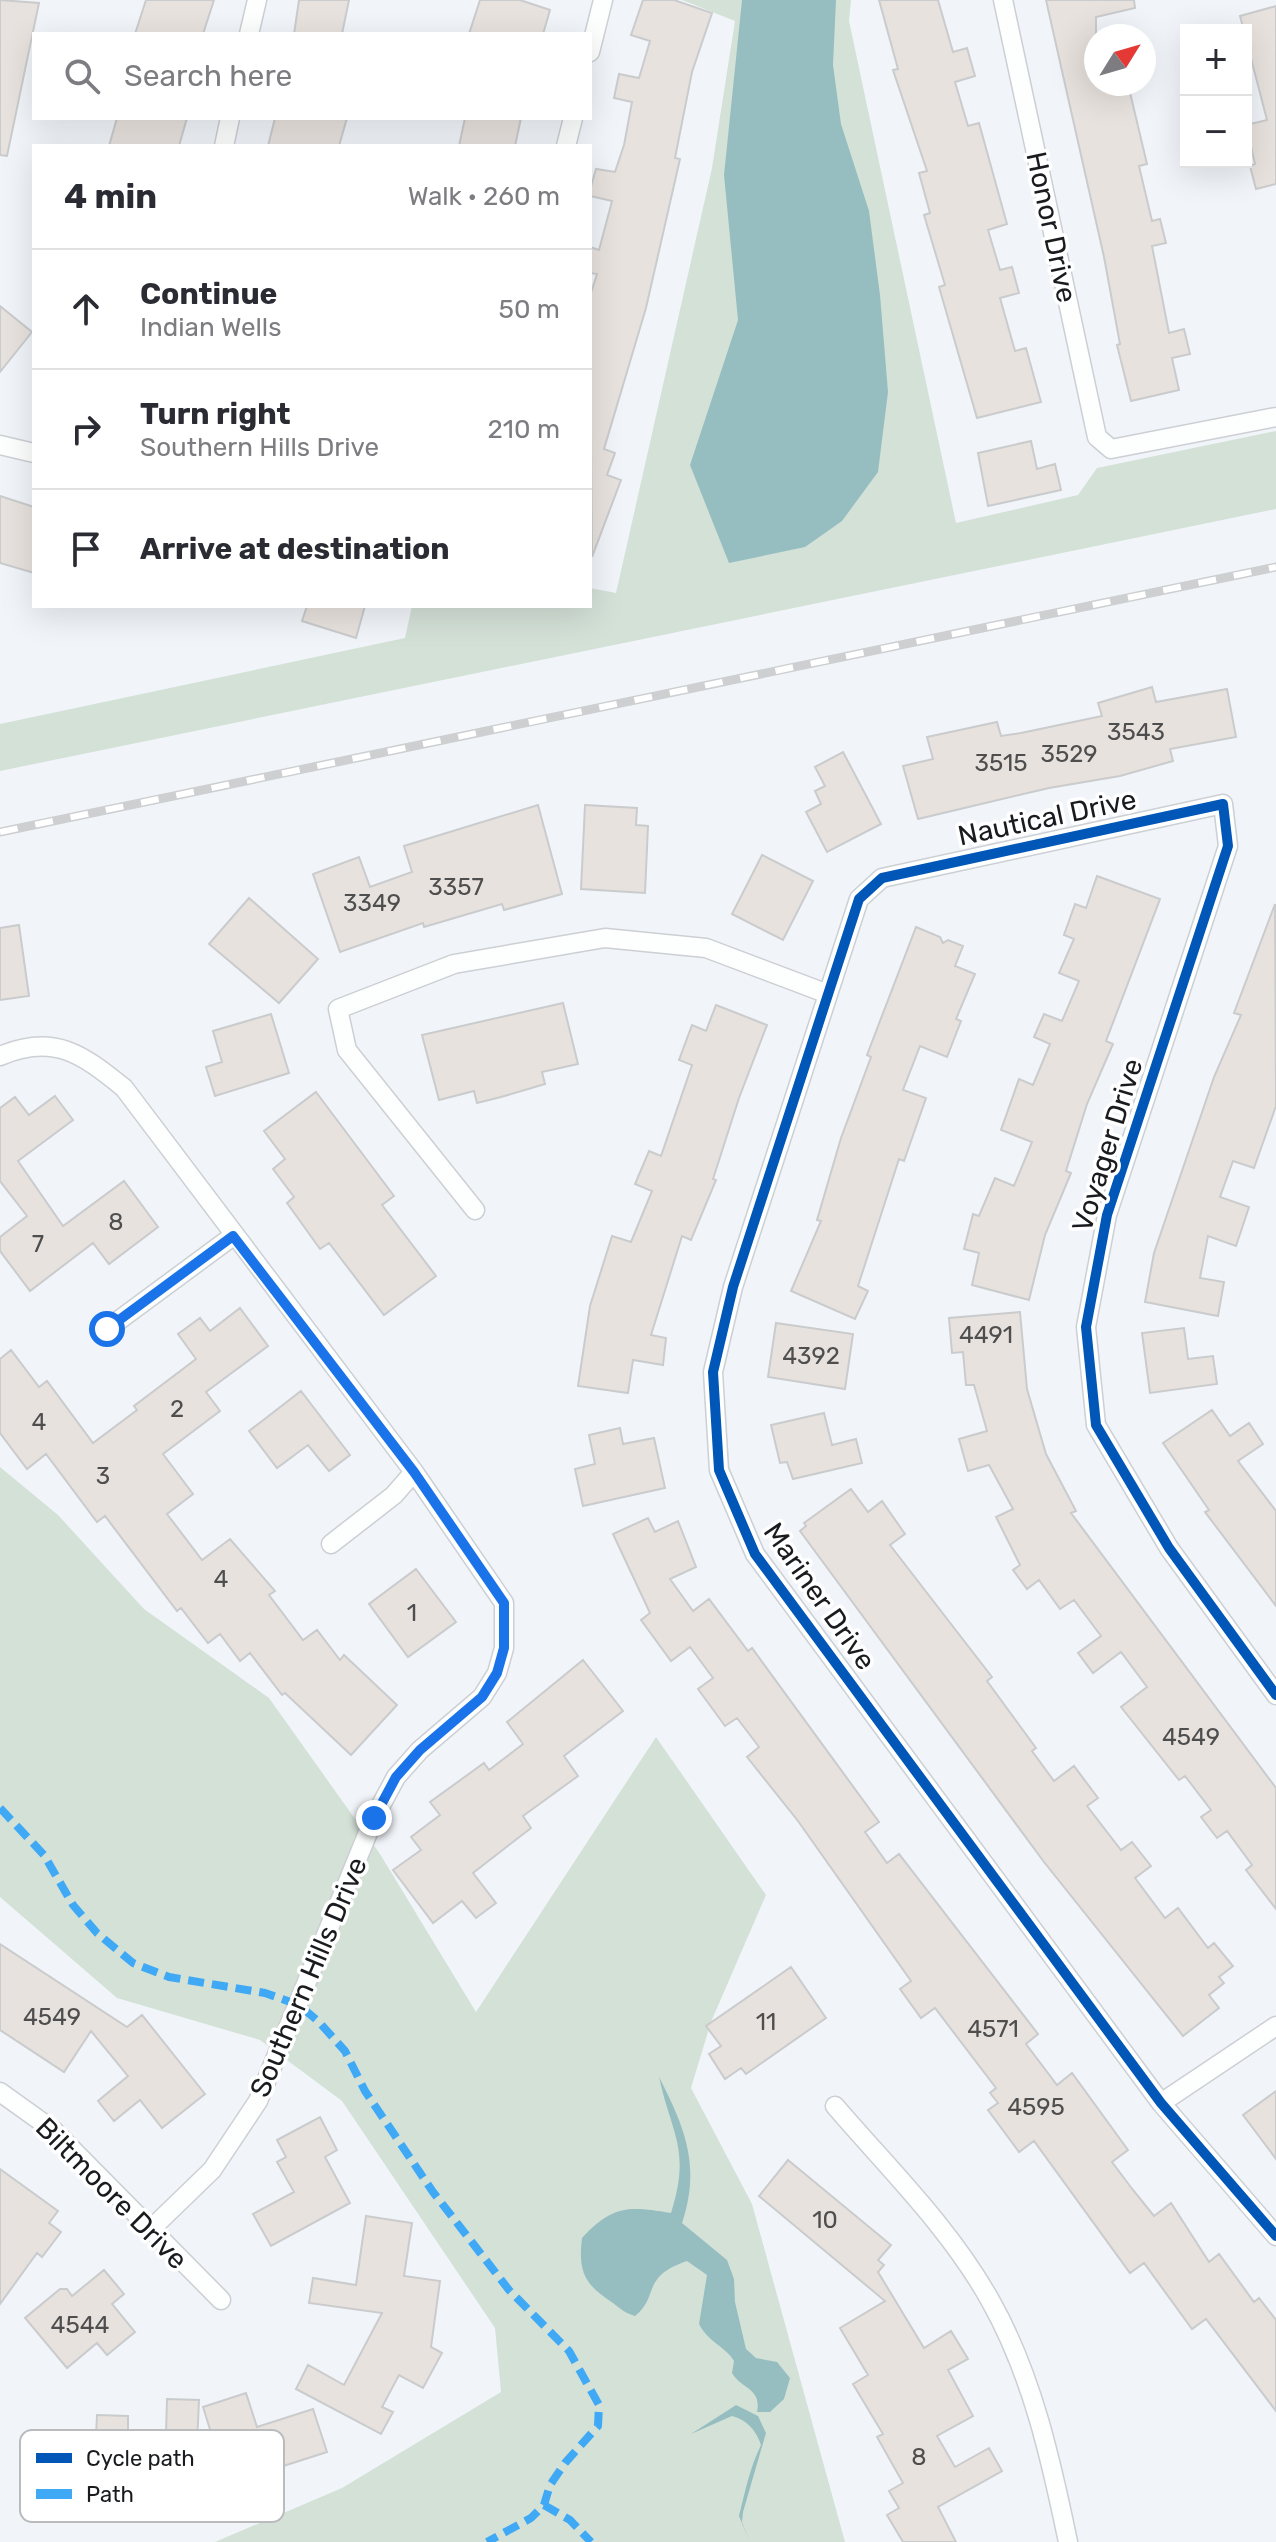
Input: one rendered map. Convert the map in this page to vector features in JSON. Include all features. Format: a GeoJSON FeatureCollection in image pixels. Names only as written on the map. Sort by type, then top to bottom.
{"type":"FeatureCollection","features":[{"type":"Feature","properties":{"kind":"street"},"geometry":{"type":"LineString","coordinates":[[249,32],[257,0]]}},
{"type":"Feature","properties":{"kind":"street"},"geometry":{"type":"LineString","coordinates":[[592,44],[603,0]]}},
{"type":"Feature","properties":{"kind":"street","name":"Honor Drive"},"geometry":{"type":"LineString","coordinates":[[1003,0],[1097,437],[1111,449],[1276,417]]}},
{"type":"Feature","properties":{"kind":"street"},"geometry":{"type":"LineString","coordinates":[[224,144],[230,120]]}},
{"type":"Feature","properties":{"kind":"street"},"geometry":{"type":"LineString","coordinates":[[566,144],[572,120]]}},
{"type":"Feature","properties":{"kind":"street"},"geometry":{"type":"LineString","coordinates":[[0,445],[32,453]]}},
{"type":"Feature","properties":{"kind":"street","name":"Nautical Drive"},"geometry":{"type":"LineString","coordinates":[[882,878],[1223,804]]}},
{"type":"Feature","properties":{"kind":"street","name":"Voyager Drive"},"geometry":{"type":"LineString","coordinates":[[1223,804],[1228,846],[1107,1215],[1086,1327],[1096,1425],[1169,1548],[1276,1695]]}},
{"type":"Feature","properties":{"kind":"street","name":"Mariner Drive"},"geometry":{"type":"LineString","coordinates":[[882,878],[859,899],[733,1287],[713,1372],[719,1470],[755,1554],[1161,2103],[1276,2236]]}},
{"type":"Feature","properties":{"kind":"street"},"geometry":{"type":"LineString","coordinates":[[475,1210],[347,1050],[338,1009],[454,964],[605,938],[706,948],[828,994]]}},
{"type":"Feature","properties":{"kind":"street","name":"Southern Hills Drive"},"geometry":{"type":"LineString","coordinates":[[0,1056],[24,1046],[63,1046],[97,1066],[124,1088],[151,1119],[233,1236],[414,1472],[504,1603],[504,1648],[497,1673],[482,1697],[420,1750],[396,1777],[374,1818],[258,2101],[212,2170],[150,2230]]}},
{"type":"Feature","properties":{"kind":"street"},"geometry":{"type":"LineString","coordinates":[[107,1329],[233,1236]]}},
{"type":"Feature","properties":{"kind":"street"},"geometry":{"type":"LineString","coordinates":[[331,1544],[394,1495],[414,1472]]}},
{"type":"Feature","properties":{"kind":"street"},"geometry":{"type":"LineString","coordinates":[[1161,2103],[1276,2026]]}},
{"type":"Feature","properties":{"kind":"street","name":"Biltmoore Drive"},"geometry":{"type":"LineString","coordinates":[[0,2092],[53,2130],[221,2300]]}},
{"type":"Feature","properties":{"kind":"street"},"geometry":{"type":"LineString","coordinates":[[835,2106],[930,2213],[991,2301],[1030,2391],[1068,2542]]}},
{"type":"Feature","properties":{"kind":"shaded area"},"geometry":{"type":"Polygon","coordinates":[[[682,0],[851,0],[849,21],[956,523],[1078,495],[1097,468],[1276,431],[1276,509],[0,771],[0,724],[405,638],[412,608],[592,608],[592,588],[616,593],[712,168],[735,21],[682,0]]]}},
{"type":"Feature","properties":{"kind":"shaded area"},"geometry":{"type":"Polygon","coordinates":[[[0,1467],[58,1515],[144,1609],[269,1698],[380,1854],[476,2012],[656,1737],[766,1895],[711,2022],[691,2088],[752,2204],[845,2542],[215,2542],[262,2522],[284,2522],[284,2513],[342,2488],[501,2392],[495,2328],[342,2101],[260,2040],[117,1998],[0,1897],[0,1467]]]}},
{"type":"Feature","properties":{"kind":"water"},"geometry":{"type":"Polygon","coordinates":[[[742,0],[836,0],[833,65],[841,124],[869,211],[888,392],[878,472],[842,521],[805,547],[729,563],[690,465],[738,320],[724,175],[742,0]]]}},
{"type":"Feature","properties":{"kind":"water"},"geometry":{"type":"Polygon","coordinates":[[[659,2077],[683,2131],[690,2165],[688,2202],[682,2223],[727,2260],[734,2279],[735,2302],[746,2349],[756,2358],[777,2362],[790,2378],[784,2399],[770,2412],[757,2412],[754,2393],[732,2373],[734,2361],[699,2324],[707,2275],[687,2261],[672,2267],[656,2280],[647,2301],[635,2316],[595,2290],[582,2268],[582,2238],[603,2219],[632,2209],[671,2213],[677,2191],[679,2157],[659,2077]]]}},
{"type":"Feature","properties":{"kind":"water"},"geometry":{"type":"Polygon","coordinates":[[[736,2405],[758,2416],[766,2433],[743,2512],[742,2522],[750,2542],[739,2516],[761,2445],[756,2435],[750,2426],[732,2416],[691,2434],[736,2405]]]}},
{"type":"Feature","properties":{"kind":"building"},"geometry":{"type":"Polygon","coordinates":[[[0,0],[39,3],[7,156],[0,155],[0,0]]]}},
{"type":"Feature","properties":{"kind":"building"},"geometry":{"type":"Polygon","coordinates":[[[146,0],[214,0],[204,32],[136,32],[146,0]]]}},
{"type":"Feature","properties":{"kind":"building"},"geometry":{"type":"Polygon","coordinates":[[[299,0],[349,0],[342,32],[294,32],[299,0]]]}},
{"type":"Feature","properties":{"kind":"building"},"geometry":{"type":"Polygon","coordinates":[[[480,0],[520,0],[550,10],[544,32],[470,32],[480,0]]]}},
{"type":"Feature","properties":{"kind":"building"},"geometry":{"type":"Polygon","coordinates":[[[643,0],[674,0],[712,13],[692,72],[675,158],[680,159],[646,308],[604,449],[615,453],[607,475],[621,480],[592,557],[592,290],[597,274],[592,273],[592,248],[599,250],[612,201],[592,196],[592,183],[596,169],[615,172],[624,145],[632,102],[614,98],[619,74],[639,78],[650,41],[631,35],[643,0]]]}},
{"type":"Feature","properties":{"kind":"building"},"geometry":{"type":"Polygon","coordinates":[[[879,0],[938,0],[953,52],[967,48],[975,76],[955,82],[968,126],[979,123],[1007,224],[988,230],[1000,270],[1012,267],[1019,293],[1000,298],[1015,351],[1026,348],[1041,402],[977,418],[939,287],[945,285],[924,215],[930,213],[919,173],[927,171],[893,70],[898,69],[879,0]]]}},
{"type":"Feature","properties":{"kind":"building"},"geometry":{"type":"Polygon","coordinates":[[[1046,0],[1134,0],[1135,8],[1096,17],[1096,24],[1084,24],[1084,96],[1131,96],[1147,164],[1139,166],[1152,221],[1160,219],[1166,243],[1152,246],[1169,333],[1184,329],[1190,354],[1172,358],[1179,390],[1131,401],[1117,345],[1120,344],[1104,257],[1046,0]]]}},
{"type":"Feature","properties":{"kind":"building"},"geometry":{"type":"Polygon","coordinates":[[[1276,6],[1276,184],[1256,189],[1251,168],[1255,164],[1252,124],[1267,120],[1252,62],[1252,24],[1242,24],[1240,16],[1276,6]]]}},
{"type":"Feature","properties":{"kind":"building"},"geometry":{"type":"Polygon","coordinates":[[[116,120],[186,120],[180,144],[110,144],[116,120]]]}},
{"type":"Feature","properties":{"kind":"building"},"geometry":{"type":"Polygon","coordinates":[[[274,120],[346,120],[340,144],[268,144],[274,120]]]}},
{"type":"Feature","properties":{"kind":"building"},"geometry":{"type":"Polygon","coordinates":[[[465,120],[521,120],[515,144],[459,144],[465,120]]]}},
{"type":"Feature","properties":{"kind":"building"},"geometry":{"type":"Polygon","coordinates":[[[0,306],[32,332],[0,372],[0,306]]]}},
{"type":"Feature","properties":{"kind":"building"},"geometry":{"type":"Polygon","coordinates":[[[1031,441],[1037,469],[1055,464],[1061,490],[988,506],[978,453],[1031,441]]]}},
{"type":"Feature","properties":{"kind":"building"},"geometry":{"type":"Polygon","coordinates":[[[0,496],[32,506],[32,572],[0,563],[0,496]]]}},
{"type":"Feature","properties":{"kind":"building"},"geometry":{"type":"Polygon","coordinates":[[[306,608],[364,608],[356,638],[302,621],[306,608]]]}},
{"type":"Feature","properties":{"kind":"building"},"geometry":{"type":"Polygon","coordinates":[[[1152,687],[1156,702],[1227,689],[1236,737],[1170,749],[1173,761],[1120,776],[1049,788],[918,819],[903,766],[933,759],[927,737],[997,722],[1001,736],[1102,716],[1098,703],[1152,687]]]}},
{"type":"Feature","properties":{"kind":"building"},"geometry":{"type":"Polygon","coordinates":[[[843,752],[881,824],[827,852],[806,812],[821,804],[815,791],[825,786],[815,767],[843,752]]]}},
{"type":"Feature","properties":{"kind":"building"},"geometry":{"type":"Polygon","coordinates":[[[538,805],[562,894],[504,910],[502,904],[424,927],[423,923],[340,952],[313,874],[359,857],[370,887],[412,872],[404,846],[538,805]]]}},
{"type":"Feature","properties":{"kind":"building"},"geometry":{"type":"Polygon","coordinates":[[[585,805],[637,808],[636,825],[648,826],[645,893],[581,889],[585,805]]]}},
{"type":"Feature","properties":{"kind":"building"},"geometry":{"type":"Polygon","coordinates":[[[762,855],[813,881],[783,940],[732,914],[762,855]]]}},
{"type":"Feature","properties":{"kind":"building"},"geometry":{"type":"Polygon","coordinates":[[[1097,876],[1160,899],[1106,1041],[1113,1044],[1087,1104],[1066,1171],[1071,1173],[1045,1235],[1029,1300],[972,1285],[979,1253],[964,1249],[973,1214],[979,1216],[995,1178],[1014,1186],[1032,1142],[1001,1130],[1019,1079],[1033,1085],[1050,1044],[1034,1037],[1044,1014],[1062,1021],[1079,981],[1059,973],[1074,939],[1064,935],[1075,904],[1086,908],[1097,876]]]}},
{"type":"Feature","properties":{"kind":"building"},"geometry":{"type":"Polygon","coordinates":[[[249,898],[318,959],[279,1003],[209,944],[249,898]]]}},
{"type":"Feature","properties":{"kind":"building"},"geometry":{"type":"Polygon","coordinates":[[[1275,904],[1276,1106],[1254,1168],[1233,1161],[1220,1197],[1249,1207],[1236,1246],[1208,1236],[1200,1278],[1224,1282],[1218,1316],[1145,1302],[1154,1253],[1214,1077],[1241,1015],[1234,1013],[1275,904]]]}},
{"type":"Feature","properties":{"kind":"building"},"geometry":{"type":"Polygon","coordinates":[[[19,925],[29,996],[0,1000],[0,928],[19,925]]]}},
{"type":"Feature","properties":{"kind":"building"},"geometry":{"type":"Polygon","coordinates":[[[916,927],[940,937],[943,943],[948,940],[963,946],[955,966],[975,974],[956,1019],[961,1021],[947,1057],[920,1046],[903,1090],[926,1098],[904,1161],[899,1159],[858,1286],[868,1291],[855,1319],[791,1291],[821,1221],[817,1220],[841,1138],[871,1057],[867,1055],[916,927]]]}},
{"type":"Feature","properties":{"kind":"building"},"geometry":{"type":"Polygon","coordinates":[[[563,1003],[578,1064],[542,1072],[545,1084],[501,1097],[477,1103],[474,1091],[439,1100],[422,1035],[563,1003]]]}},
{"type":"Feature","properties":{"kind":"building"},"geometry":{"type":"Polygon","coordinates":[[[716,1005],[767,1025],[739,1098],[713,1179],[716,1180],[691,1240],[682,1236],[651,1335],[666,1338],[663,1365],[633,1360],[628,1393],[578,1386],[590,1306],[612,1236],[631,1242],[652,1191],[635,1184],[649,1151],[661,1156],[692,1065],[679,1060],[692,1025],[706,1031],[716,1005]]]}},
{"type":"Feature","properties":{"kind":"building"},"geometry":{"type":"Polygon","coordinates":[[[271,1014],[289,1073],[215,1096],[206,1067],[222,1062],[213,1031],[271,1014]]]}},
{"type":"Feature","properties":{"kind":"building"},"geometry":{"type":"Polygon","coordinates":[[[316,1092],[394,1196],[382,1205],[436,1276],[384,1315],[329,1243],[320,1249],[287,1203],[294,1197],[273,1169],[285,1159],[264,1131],[316,1092]]]}},
{"type":"Feature","properties":{"kind":"building"},"geometry":{"type":"Polygon","coordinates":[[[55,1096],[73,1120],[18,1161],[63,1226],[124,1181],[158,1227],[109,1264],[93,1243],[30,1291],[0,1251],[0,1237],[27,1216],[0,1181],[0,1108],[15,1097],[29,1115],[55,1096]]]}},
{"type":"Feature","properties":{"kind":"building"},"geometry":{"type":"Polygon","coordinates":[[[240,1308],[268,1346],[206,1392],[220,1411],[163,1454],[193,1494],[167,1514],[202,1560],[230,1539],[275,1591],[269,1595],[303,1640],[317,1630],[340,1660],[344,1655],[397,1705],[351,1755],[285,1693],[282,1695],[250,1653],[240,1661],[220,1634],[208,1643],[181,1608],[177,1611],[105,1516],[97,1522],[46,1454],[27,1469],[0,1433],[0,1359],[11,1350],[39,1387],[47,1381],[93,1443],[137,1410],[134,1406],[196,1359],[178,1334],[200,1318],[210,1331],[240,1308]]]}},
{"type":"Feature","properties":{"kind":"building"},"geometry":{"type":"Polygon","coordinates":[[[1020,1312],[1027,1389],[1046,1454],[1076,1511],[1071,1513],[1276,1788],[1276,1909],[1246,1870],[1252,1865],[1227,1831],[1217,1838],[1201,1817],[1211,1810],[1185,1776],[1179,1780],[1121,1707],[1147,1687],[1121,1652],[1093,1673],[1078,1653],[1101,1636],[1074,1600],[1060,1609],[1039,1580],[1027,1589],[1013,1570],[1020,1565],[996,1517],[1013,1509],[989,1465],[968,1471],[959,1439],[987,1431],[974,1385],[966,1385],[963,1352],[952,1353],[949,1318],[1020,1312]]]}},
{"type":"Feature","properties":{"kind":"building"},"geometry":{"type":"Polygon","coordinates":[[[776,1323],[853,1334],[845,1389],[768,1377],[776,1323]]]}},
{"type":"Feature","properties":{"kind":"building"},"geometry":{"type":"Polygon","coordinates":[[[1184,1328],[1188,1359],[1213,1356],[1217,1384],[1150,1393],[1142,1333],[1184,1328]]]}},
{"type":"Feature","properties":{"kind":"building"},"geometry":{"type":"Polygon","coordinates":[[[301,1391],[350,1455],[329,1471],[308,1445],[277,1468],[249,1431],[301,1391]]]}},
{"type":"Feature","properties":{"kind":"building"},"geometry":{"type":"Polygon","coordinates":[[[1212,1410],[1230,1436],[1249,1423],[1263,1444],[1238,1461],[1276,1511],[1276,1606],[1205,1512],[1209,1510],[1163,1443],[1212,1410]]]}},
{"type":"Feature","properties":{"kind":"building"},"geometry":{"type":"Polygon","coordinates":[[[824,1413],[832,1445],[856,1439],[862,1463],[793,1479],[787,1462],[780,1463],[771,1425],[824,1413]]]}},
{"type":"Feature","properties":{"kind":"building"},"geometry":{"type":"Polygon","coordinates":[[[620,1428],[623,1444],[654,1438],[665,1488],[583,1506],[575,1469],[595,1464],[589,1435],[620,1428]]]}},
{"type":"Feature","properties":{"kind":"building"},"geometry":{"type":"Polygon","coordinates":[[[851,1489],[868,1512],[882,1501],[905,1534],[890,1545],[992,1677],[987,1681],[1036,1748],[1032,1751],[1054,1781],[1074,1766],[1098,1798],[1087,1806],[1121,1850],[1132,1842],[1151,1866],[1135,1878],[1165,1918],[1178,1908],[1208,1948],[1214,1943],[1233,1966],[1219,1977],[1224,1983],[1209,1995],[1219,2008],[1183,2036],[1044,1862],[800,1531],[806,1526],[804,1523],[851,1489]]]}},
{"type":"Feature","properties":{"kind":"building"},"geometry":{"type":"Polygon","coordinates":[[[648,1518],[655,1532],[678,1521],[696,1567],[670,1579],[693,1611],[709,1599],[748,1651],[752,1648],[879,1822],[865,1832],[887,1863],[899,1854],[1038,2034],[1026,2044],[1057,2085],[1072,2073],[1128,2150],[1112,2162],[1133,2190],[1154,2216],[1171,2203],[1209,2262],[1219,2254],[1254,2302],[1259,2298],[1276,2320],[1276,2411],[1206,2319],[1192,2329],[1144,2263],[1130,2273],[1034,2141],[1019,2152],[988,2110],[998,2103],[990,2093],[996,2088],[935,2008],[921,2018],[900,1989],[911,1981],[798,1821],[747,1757],[759,1747],[737,1718],[725,1726],[698,1689],[713,1678],[690,1647],[671,1661],[641,1620],[650,1613],[613,1534],[648,1518]]]}},
{"type":"Feature","properties":{"kind":"building"},"geometry":{"type":"Polygon","coordinates":[[[416,1569],[456,1622],[408,1657],[369,1604],[416,1569]]]}},
{"type":"Feature","properties":{"kind":"building"},"geometry":{"type":"Polygon","coordinates":[[[583,1660],[623,1711],[564,1756],[578,1776],[523,1816],[531,1828],[473,1873],[496,1903],[476,1918],[462,1901],[433,1923],[393,1870],[421,1850],[411,1837],[440,1815],[430,1802],[484,1763],[489,1770],[523,1744],[507,1722],[583,1660]]]}},
{"type":"Feature","properties":{"kind":"building"},"geometry":{"type":"Polygon","coordinates":[[[0,1944],[127,2027],[142,2015],[205,2094],[162,2128],[140,2100],[114,2121],[98,2101],[128,2076],[91,2031],[64,2072],[0,2030],[0,1944]]]}},
{"type":"Feature","properties":{"kind":"building"},"geometry":{"type":"Polygon","coordinates":[[[791,1967],[826,2018],[746,2074],[741,2068],[725,2079],[709,2054],[721,2046],[706,2026],[791,1967]]]}},
{"type":"Feature","properties":{"kind":"building"},"geometry":{"type":"Polygon","coordinates":[[[1276,2091],[1276,2159],[1243,2115],[1276,2091]]]}},
{"type":"Feature","properties":{"kind":"building"},"geometry":{"type":"Polygon","coordinates":[[[320,2117],[337,2150],[325,2157],[350,2203],[271,2246],[253,2214],[294,2192],[277,2162],[286,2157],[277,2140],[320,2117]]]}},
{"type":"Feature","properties":{"kind":"building"},"geometry":{"type":"Polygon","coordinates":[[[788,2160],[891,2245],[878,2260],[884,2265],[878,2272],[924,2348],[951,2331],[968,2359],[948,2370],[973,2416],[937,2436],[955,2467],[989,2448],[1002,2471],[938,2507],[956,2542],[903,2542],[887,2515],[899,2508],[889,2491],[903,2483],[877,2437],[883,2434],[853,2384],[868,2375],[840,2328],[885,2301],[759,2196],[788,2160]]]}},
{"type":"Feature","properties":{"kind":"building"},"geometry":{"type":"Polygon","coordinates":[[[0,2169],[58,2211],[49,2223],[61,2232],[42,2257],[37,2253],[0,2304],[0,2169]]]}},
{"type":"Feature","properties":{"kind":"building"},"geometry":{"type":"Polygon","coordinates":[[[366,2216],[412,2223],[404,2276],[440,2281],[431,2347],[442,2353],[423,2388],[399,2375],[382,2407],[393,2412],[381,2434],[296,2389],[308,2365],[344,2385],[382,2313],[309,2303],[313,2278],[356,2285],[366,2216]]]}},
{"type":"Feature","properties":{"kind":"building"},"geometry":{"type":"Polygon","coordinates":[[[104,2270],[124,2294],[112,2304],[135,2332],[107,2355],[97,2343],[67,2368],[25,2318],[60,2289],[67,2289],[72,2296],[104,2270]]]}},
{"type":"Feature","properties":{"kind":"building"},"geometry":{"type":"Polygon","coordinates":[[[246,2393],[257,2427],[313,2409],[327,2452],[284,2466],[284,2430],[210,2430],[203,2407],[246,2393]]]}},
{"type":"Feature","properties":{"kind":"building"},"geometry":{"type":"Polygon","coordinates":[[[167,2399],[199,2400],[198,2430],[166,2430],[167,2399]]]}},
{"type":"Feature","properties":{"kind":"building"},"geometry":{"type":"Polygon","coordinates":[[[97,2415],[128,2416],[128,2430],[96,2430],[97,2415]]]}},
{"type":"Feature","properties":{"kind":"railway"},"geometry":{"type":"LineString","coordinates":[[0,832],[1276,567]]}},
{"type":"Feature","properties":{"kind":"marked path"},"geometry":{"type":"LineString","coordinates":[[0,1808],[44,1855],[73,1905],[97,1933],[133,1963],[169,1977],[265,1993],[299,2005],[319,2022],[345,2051],[365,2091],[433,2192],[509,2290],[569,2351],[599,2405],[598,2426],[565,2463],[550,2485],[544,2505],[531,2518],[487,2542]]}},
{"type":"Feature","properties":{"kind":"marked path"},"geometry":{"type":"LineString","coordinates":[[544,2505],[570,2520],[591,2542]]}},
{"type":"Feature","properties":{"kind":"cycle path"},"geometry":{"type":"LineString","coordinates":[[1276,1695],[1169,1548],[1096,1425],[1086,1327],[1107,1215],[1228,846],[1223,804],[882,878],[859,899],[733,1287],[713,1372],[719,1470],[755,1554],[1161,2103],[1276,2236]]}},
{"type":"Feature","properties":{"kind":"route"},"geometry":{"type":"LineString","coordinates":[[107,1329],[233,1236],[414,1472],[504,1603],[504,1648],[497,1673],[482,1697],[420,1750],[396,1777],[374,1818]]}}]}
